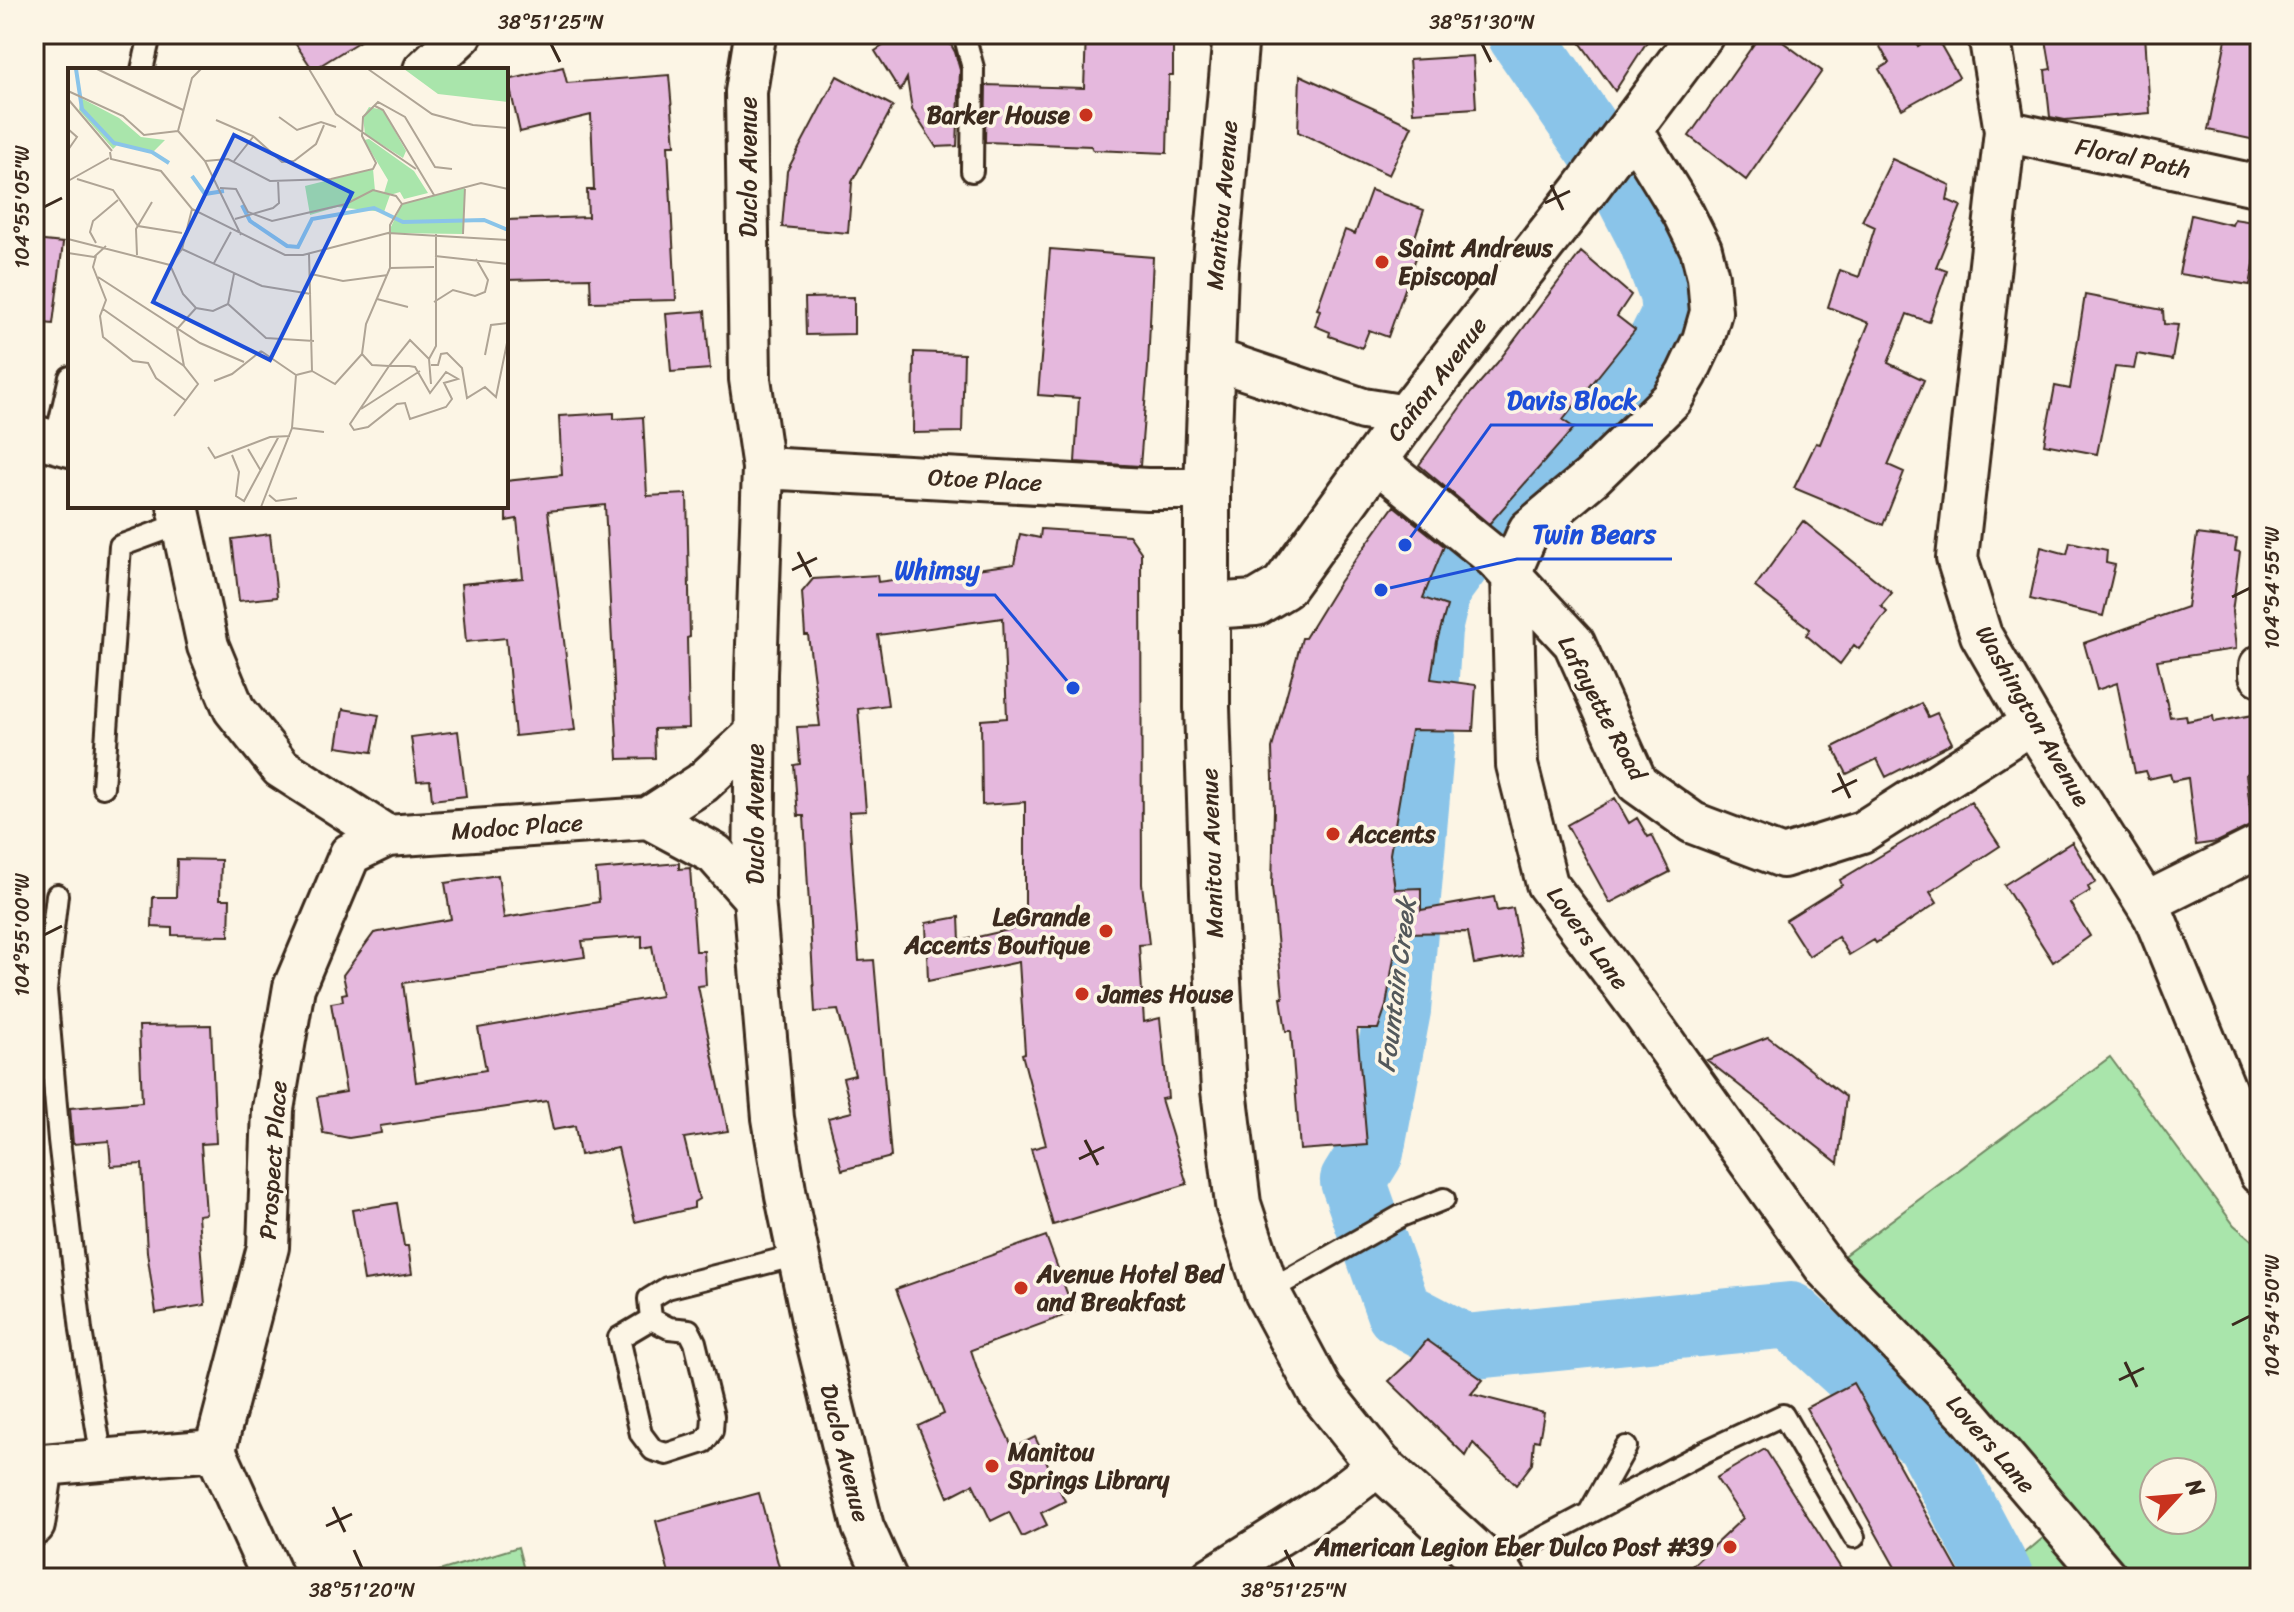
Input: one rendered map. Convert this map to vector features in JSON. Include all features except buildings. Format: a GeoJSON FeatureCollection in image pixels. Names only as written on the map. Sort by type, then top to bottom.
{"type":"FeatureCollection","features":[{"type":"Feature","properties":{"kind":"main road","name":"Manitou Avenue"},"geometry":{"type":"LineString","coordinates":[[1236,34],[1215,269],[1211,358],[1207,489],[1207,707],[1212,876],[1224,1090],[1238,1204],[1267,1292],[1320,1391],[1379,1465],[1497,1572]]}},
{"type":"Feature","properties":{"kind":"main road","name":"Cañon Avenue"},"geometry":{"type":"LineString","coordinates":[[1208,606],[1256,603],[1283,587],[1407,416],[1583,192],[1701,34]]}},
{"type":"Feature","properties":{"kind":"street"},"geometry":{"type":"LineString","coordinates":[[426,68],[462,34]]}},
{"type":"Feature","properties":{"kind":"street","name":"Washington Avenue"},"geometry":{"type":"LineString","coordinates":[[1989,34],[2005,131],[1957,558],[1981,635],[2032,723],[2154,916],[2260,1174]]}},
{"type":"Feature","properties":{"kind":"street","name":"Duclo Avenue"},"geometry":{"type":"LineString","coordinates":[[753,35],[746,92],[750,379],[763,468],[755,734],[754,898],[773,1118],[798,1255],[863,1527],[886,1578]]}},
{"type":"Feature","properties":{"kind":"street","name":"Floral Path"},"geometry":{"type":"LineString","coordinates":[[2005,131],[2260,186]]}},
{"type":"Feature","properties":{"kind":"street","name":"Lovers Lane"},"geometry":{"type":"LineString","coordinates":[[1626,135],[1683,213],[1701,249],[1708,277],[1711,312],[1703,340],[1672,399],[1592,477],[1529,530],[1515,562],[1512,576],[1517,765],[1547,884],[1657,1031],[1826,1269],[1969,1416],[2107,1578]]}},
{"type":"Feature","properties":{"kind":"street"},"geometry":{"type":"LineString","coordinates":[[1211,358],[1363,409],[1407,416]]}},
{"type":"Feature","properties":{"kind":"street","name":"Lafayette Road"},"geometry":{"type":"LineString","coordinates":[[1376,461],[1512,576],[1574,643],[1637,783],[1693,823],[1783,857],[1862,832],[2032,723]]}},
{"type":"Feature","properties":{"kind":"street","name":"Otoe Place"},"geometry":{"type":"LineString","coordinates":[[763,468],[1147,489],[1207,489]]}},
{"type":"Feature","properties":{"kind":"street"},"geometry":{"type":"LineString","coordinates":[[178,511],[208,646],[234,709],[281,768],[387,836]]}},
{"type":"Feature","properties":{"kind":"street"},"geometry":{"type":"LineString","coordinates":[[2260,666],[2260,675]]}},
{"type":"Feature","properties":{"kind":"street","name":"Modoc Place"},"geometry":{"type":"LineString","coordinates":[[387,836],[648,818],[702,783],[755,734]]}},
{"type":"Feature","properties":{"kind":"street"},"geometry":{"type":"LineString","coordinates":[[648,818],[715,854],[754,898]]}},
{"type":"Feature","properties":{"kind":"street","name":"Prospect Place"},"geometry":{"type":"LineString","coordinates":[[215,1450],[268,1247],[273,1109],[294,987],[350,854],[387,836]]}},
{"type":"Feature","properties":{"kind":"street"},"geometry":{"type":"LineString","coordinates":[[2146,903],[2260,846]]}},
{"type":"Feature","properties":{"kind":"street"},"geometry":{"type":"LineString","coordinates":[[34,1525],[38,1463],[215,1450],[273,1578]]}},
{"type":"Feature","properties":{"kind":"street"},"geometry":{"type":"LineString","coordinates":[[1211,1578],[1328,1504],[1379,1465]]}},
{"type":"Feature","properties":{"kind":"lane"},"geometry":{"type":"LineString","coordinates":[[964,34],[973,68],[972,171]]}},
{"type":"Feature","properties":{"kind":"lane"},"geometry":{"type":"LineString","coordinates":[[142,68],[148,44]]}},
{"type":"Feature","properties":{"kind":"lane"},"geometry":{"type":"LineString","coordinates":[[53,441],[68,385]]}},
{"type":"Feature","properties":{"kind":"lane"},"geometry":{"type":"LineString","coordinates":[[103,787],[120,546],[178,511]]}},
{"type":"Feature","properties":{"kind":"lane"},"geometry":{"type":"LineString","coordinates":[[57,895],[46,990],[59,1140],[81,1330],[102,1460]]}},
{"type":"Feature","properties":{"kind":"lane"},"geometry":{"type":"LineString","coordinates":[[1267,1292],[1401,1216],[1444,1199]]}},
{"type":"Feature","properties":{"kind":"lane"},"geometry":{"type":"LineString","coordinates":[[651,1319],[649,1299],[667,1288],[798,1255]]}},
{"type":"Feature","properties":{"kind":"lane"},"geometry":{"type":"LineString","coordinates":[[651,1319],[669,1328],[689,1330],[695,1342],[713,1416],[712,1431],[704,1442],[667,1454],[653,1450],[641,1434],[619,1338],[651,1319]]}},
{"type":"Feature","properties":{"kind":"lane"},"geometry":{"type":"LineString","coordinates":[[1497,1572],[1588,1514],[1706,1451],[1783,1415],[1854,1537]]}},
{"type":"Feature","properties":{"kind":"lane"},"geometry":{"type":"LineString","coordinates":[[1588,1514],[1626,1447]]}},
{"type":"Feature","properties":{"kind":"green space"},"geometry":{"type":"Polygon","coordinates":[[[2110,1057],[2234,1225],[2260,1247],[2260,1578],[2109,1578],[1826,1269],[2110,1057]]]}},
{"type":"Feature","properties":{"kind":"green space"},"geometry":{"type":"Polygon","coordinates":[[[2055,1528],[2100,1578],[2035,1578],[2024,1554],[2055,1528]]]}},
{"type":"Feature","properties":{"kind":"green space"},"geometry":{"type":"Polygon","coordinates":[[[518,1547],[526,1578],[416,1578],[518,1547]]]}},
{"type":"Feature","properties":{"kind":"waterway","name":"Fountain Creek"},"geometry":{"type":"LineString","coordinates":[[1520,34],[1621,181],[1651,239],[1672,294],[1674,315],[1657,349],[1583,440],[1551,475],[1474,540],[1439,587],[1429,629],[1398,1010],[1371,1152],[1353,1181],[1399,1312],[1465,1347],[1790,1315],[1928,1441],[2001,1578]]}},
{"type":"Feature","properties":{"kind":"place","name":"Barker House"},"geometry":{"type":"Point","coordinates":[1086,115]}},
{"type":"Feature","properties":{"kind":"place","name":"Saint Andrews Episcopal"},"geometry":{"type":"Point","coordinates":[1382,262]}},
{"type":"Feature","properties":{"kind":"place","name":"Davis Block"},"geometry":{"type":"Point","coordinates":[1405,545]}},
{"type":"Feature","properties":{"kind":"place","name":"Twin Bears"},"geometry":{"type":"Point","coordinates":[1381,590]}},
{"type":"Feature","properties":{"kind":"place","name":"Whimsy"},"geometry":{"type":"Point","coordinates":[1073,688]}},
{"type":"Feature","properties":{"kind":"place","name":"Accents"},"geometry":{"type":"Point","coordinates":[1333,834]}},
{"type":"Feature","properties":{"kind":"place","name":"LeGrande Accents Boutique"},"geometry":{"type":"Point","coordinates":[1106,931]}},
{"type":"Feature","properties":{"kind":"place","name":"James House"},"geometry":{"type":"Point","coordinates":[1082,994]}},
{"type":"Feature","properties":{"kind":"place","name":"Avenue Hotel Bed and Breakfast"},"geometry":{"type":"Point","coordinates":[1021,1288]}},
{"type":"Feature","properties":{"kind":"place","name":"Manitou Springs Library"},"geometry":{"type":"Point","coordinates":[992,1466]}},
{"type":"Feature","properties":{"kind":"place","name":"American Legion Eber Dulco Post #39"},"geometry":{"type":"Point","coordinates":[1730,1547]}}]}
